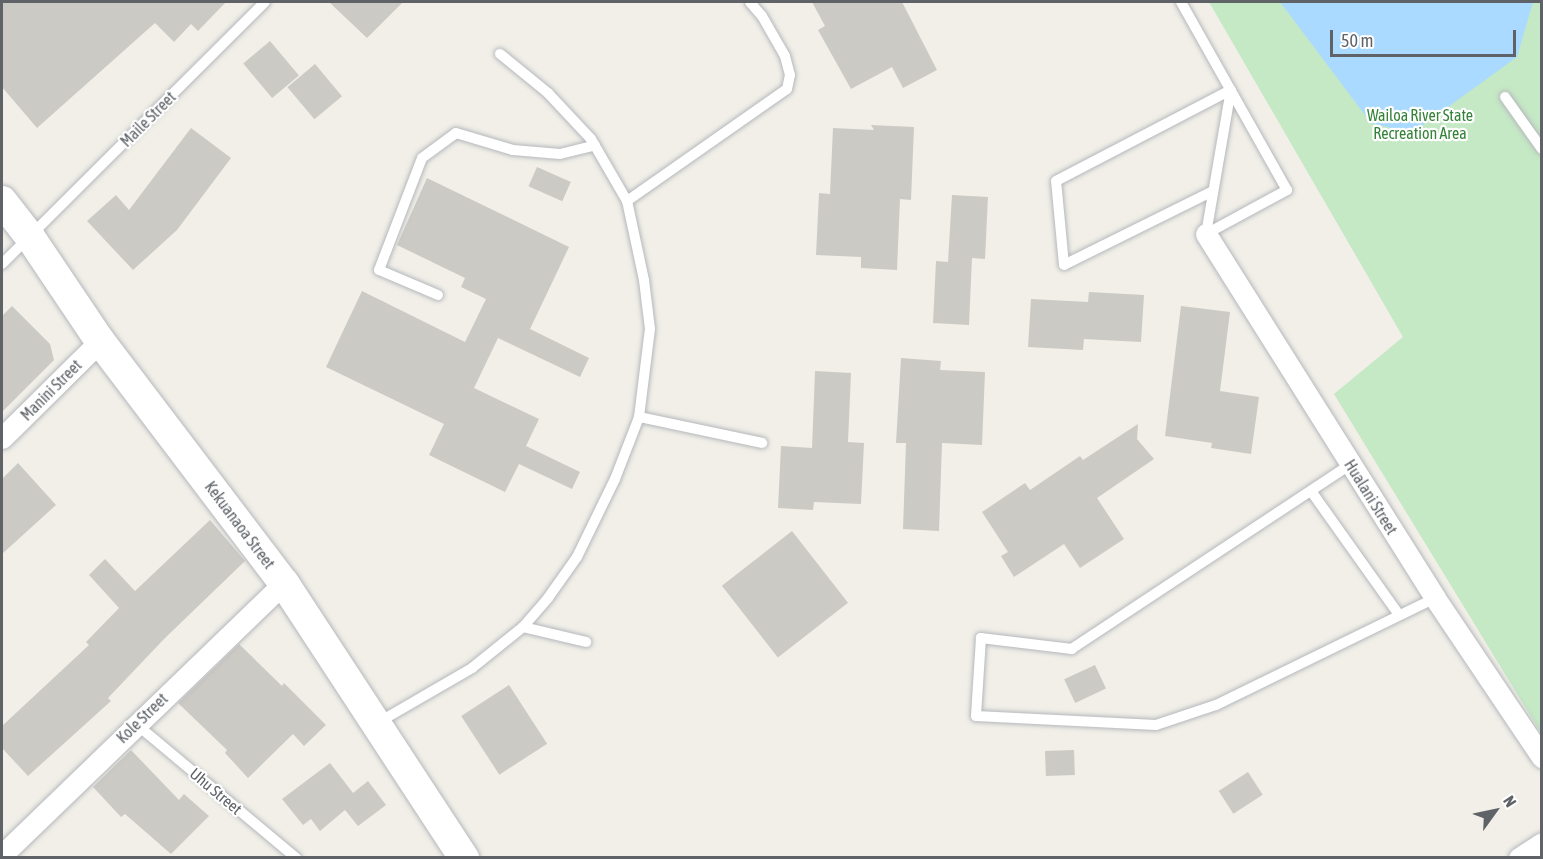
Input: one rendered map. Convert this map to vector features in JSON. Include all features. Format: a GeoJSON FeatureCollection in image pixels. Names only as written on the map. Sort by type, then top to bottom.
{"type":"FeatureCollection","features":[{"type":"Feature","properties":{"kind":"street","name":"Kekuanaoa Street"},"geometry":{"type":"LineString","coordinates":[[2,201],[30,237],[100,341],[284,583],[464,858]]}},
{"type":"Feature","properties":{"kind":"street","name":"Hualani Street"},"geometry":{"type":"LineString","coordinates":[[1206,234],[1435,598],[1542,758]]}},
{"type":"Feature","properties":{"kind":"street","name":"Manini Street"},"geometry":{"type":"LineString","coordinates":[[2,438],[100,341]]}},
{"type":"Feature","properties":{"kind":"street","name":"Kole Street"},"geometry":{"type":"LineString","coordinates":[[2,855],[135,724],[284,583]]}},
{"type":"Feature","properties":{"kind":"street"},"geometry":{"type":"LineString","coordinates":[[1519,858],[1542,843]]}},
{"type":"Feature","properties":{"kind":"lane","name":"Maile Street"},"geometry":{"type":"LineString","coordinates":[[2,264],[265,2]]}},
{"type":"Feature","properties":{"kind":"lane"},"geometry":{"type":"LineString","coordinates":[[627,201],[787,89],[790,75],[785,56],[762,16],[750,2]]}},
{"type":"Feature","properties":{"kind":"lane"},"geometry":{"type":"LineString","coordinates":[[1181,2],[1287,190],[1206,234]]}},
{"type":"Feature","properties":{"kind":"lane"},"geometry":{"type":"LineString","coordinates":[[376,724],[472,668],[523,627],[548,598],[577,557],[615,479],[639,417],[650,329],[644,280],[627,201],[595,145],[561,105],[500,54]]}},
{"type":"Feature","properties":{"kind":"lane"},"geometry":{"type":"LineString","coordinates":[[1214,191],[1064,265],[1056,181],[1231,90]]}},
{"type":"Feature","properties":{"kind":"lane"},"geometry":{"type":"LineString","coordinates":[[1206,234],[1231,90]]}},
{"type":"Feature","properties":{"kind":"lane"},"geometry":{"type":"LineString","coordinates":[[1505,97],[1542,149]]}},
{"type":"Feature","properties":{"kind":"lane"},"geometry":{"type":"LineString","coordinates":[[438,295],[378,270],[422,158],[456,134],[513,150],[560,154],[595,145]]}},
{"type":"Feature","properties":{"kind":"lane"},"geometry":{"type":"LineString","coordinates":[[639,417],[762,443]]}},
{"type":"Feature","properties":{"kind":"lane"},"geometry":{"type":"LineString","coordinates":[[1351,464],[1072,649],[981,639],[976,716],[1156,725],[1216,705],[1435,598]]}},
{"type":"Feature","properties":{"kind":"lane"},"geometry":{"type":"LineString","coordinates":[[1311,490],[1399,615]]}},
{"type":"Feature","properties":{"kind":"lane"},"geometry":{"type":"LineString","coordinates":[[523,627],[586,642]]}},
{"type":"Feature","properties":{"kind":"lane","name":"Uhu Street"},"geometry":{"type":"LineString","coordinates":[[135,724],[296,858]]}},
{"type":"Feature","properties":{"kind":"green space","name":"Wailoa River State Recreation Area"},"geometry":{"type":"Polygon","coordinates":[[[1209,2],[1541,2],[1541,733],[1334,394],[1403,337],[1209,2]]]}},
{"type":"Feature","properties":{"kind":"water"},"geometry":{"type":"Polygon","coordinates":[[[1280,2],[1533,2],[1517,57],[1412,133],[1371,123],[1280,2]]]}},
{"type":"Feature","properties":{"kind":"building"},"geometry":{"type":"Polygon","coordinates":[[[2,2],[226,2],[198,31],[191,24],[174,42],[155,23],[37,128],[2,87],[2,2]]]}},
{"type":"Feature","properties":{"kind":"building"},"geometry":{"type":"Polygon","coordinates":[[[329,2],[403,2],[367,38],[329,2]]]}},
{"type":"Feature","properties":{"kind":"building"},"geometry":{"type":"Polygon","coordinates":[[[812,2],[902,2],[937,70],[903,88],[892,67],[851,89],[818,30],[825,26],[812,2]]]}},
{"type":"Feature","properties":{"kind":"building"},"geometry":{"type":"Polygon","coordinates":[[[270,41],[299,75],[272,98],[243,63],[270,41]]]}},
{"type":"Feature","properties":{"kind":"building"},"geometry":{"type":"Polygon","coordinates":[[[315,64],[342,96],[314,119],[287,87],[315,64]]]}},
{"type":"Feature","properties":{"kind":"building"},"geometry":{"type":"Polygon","coordinates":[[[871,125],[914,127],[911,200],[900,199],[897,270],[861,268],[861,257],[816,255],[819,193],[830,194],[833,128],[874,130],[871,125]]]}},
{"type":"Feature","properties":{"kind":"building"},"geometry":{"type":"Polygon","coordinates":[[[191,128],[231,158],[177,230],[133,270],[87,221],[116,195],[129,210],[191,128]]]}},
{"type":"Feature","properties":{"kind":"building"},"geometry":{"type":"Polygon","coordinates":[[[537,167],[571,182],[562,201],[528,186],[537,167]]]}},
{"type":"Feature","properties":{"kind":"building"},"geometry":{"type":"Polygon","coordinates":[[[427,178],[569,247],[530,329],[589,358],[580,377],[498,338],[474,388],[539,419],[526,446],[580,472],[572,489],[519,464],[505,492],[429,455],[444,424],[326,367],[362,291],[465,342],[486,299],[461,287],[465,278],[397,245],[427,178]]]}},
{"type":"Feature","properties":{"kind":"building"},"geometry":{"type":"Polygon","coordinates":[[[952,195],[988,197],[985,259],[972,258],[969,325],[933,323],[936,261],[948,262],[952,195]]]}},
{"type":"Feature","properties":{"kind":"building"},"geometry":{"type":"Polygon","coordinates":[[[1089,292],[1144,295],[1141,342],[1084,339],[1083,350],[1028,347],[1031,299],[1088,302],[1089,292]]]}},
{"type":"Feature","properties":{"kind":"building"},"geometry":{"type":"Polygon","coordinates":[[[12,306],[50,344],[54,360],[2,412],[2,316],[12,306]]]}},
{"type":"Feature","properties":{"kind":"building"},"geometry":{"type":"Polygon","coordinates":[[[1181,306],[1230,312],[1220,391],[1259,397],[1251,454],[1211,448],[1212,443],[1165,436],[1181,306]]]}},
{"type":"Feature","properties":{"kind":"building"},"geometry":{"type":"Polygon","coordinates":[[[901,358],[941,361],[940,370],[985,372],[982,445],[942,443],[939,531],[903,529],[906,443],[896,443],[901,358]]]}},
{"type":"Feature","properties":{"kind":"building"},"geometry":{"type":"Polygon","coordinates":[[[815,371],[851,373],[848,442],[864,443],[861,504],[814,502],[813,510],[778,508],[781,446],[812,448],[815,371]]]}},
{"type":"Feature","properties":{"kind":"building"},"geometry":{"type":"Polygon","coordinates":[[[1138,424],[1137,439],[1154,459],[1097,498],[1124,539],[1080,568],[1064,544],[1014,577],[1001,556],[1008,552],[982,512],[1025,483],[1030,490],[1080,456],[1083,460],[1138,424]]]}},
{"type":"Feature","properties":{"kind":"building"},"geometry":{"type":"Polygon","coordinates":[[[18,463],[56,505],[2,554],[2,479],[18,463]]]}},
{"type":"Feature","properties":{"kind":"building"},"geometry":{"type":"Polygon","coordinates":[[[210,520],[245,561],[164,639],[108,698],[111,701],[28,776],[2,748],[2,726],[89,645],[86,642],[119,608],[89,575],[105,559],[135,591],[210,520]]]}},
{"type":"Feature","properties":{"kind":"building"},"geometry":{"type":"Polygon","coordinates":[[[792,531],[848,603],[778,658],[722,586],[792,531]]]}},
{"type":"Feature","properties":{"kind":"building"},"geometry":{"type":"Polygon","coordinates":[[[239,644],[282,686],[284,683],[326,725],[304,746],[293,734],[248,778],[225,753],[227,750],[178,703],[239,644]]]}},
{"type":"Feature","properties":{"kind":"building"},"geometry":{"type":"Polygon","coordinates":[[[1095,665],[1106,689],[1075,703],[1064,679],[1095,665]]]}},
{"type":"Feature","properties":{"kind":"building"},"geometry":{"type":"Polygon","coordinates":[[[509,685],[547,744],[499,775],[461,716],[509,685]]]}},
{"type":"Feature","properties":{"kind":"building"},"geometry":{"type":"Polygon","coordinates":[[[131,750],[179,800],[184,794],[209,816],[171,854],[125,814],[121,817],[93,787],[131,750]]]}},
{"type":"Feature","properties":{"kind":"building"},"geometry":{"type":"Polygon","coordinates":[[[1074,750],[1075,775],[1046,776],[1045,751],[1074,750]]]}},
{"type":"Feature","properties":{"kind":"building"},"geometry":{"type":"Polygon","coordinates":[[[330,763],[353,793],[368,781],[386,805],[358,826],[345,810],[320,831],[311,819],[303,825],[282,799],[330,763]]]}},
{"type":"Feature","properties":{"kind":"building"},"geometry":{"type":"Polygon","coordinates":[[[1248,772],[1263,795],[1233,814],[1219,791],[1248,772]]]}}]}
